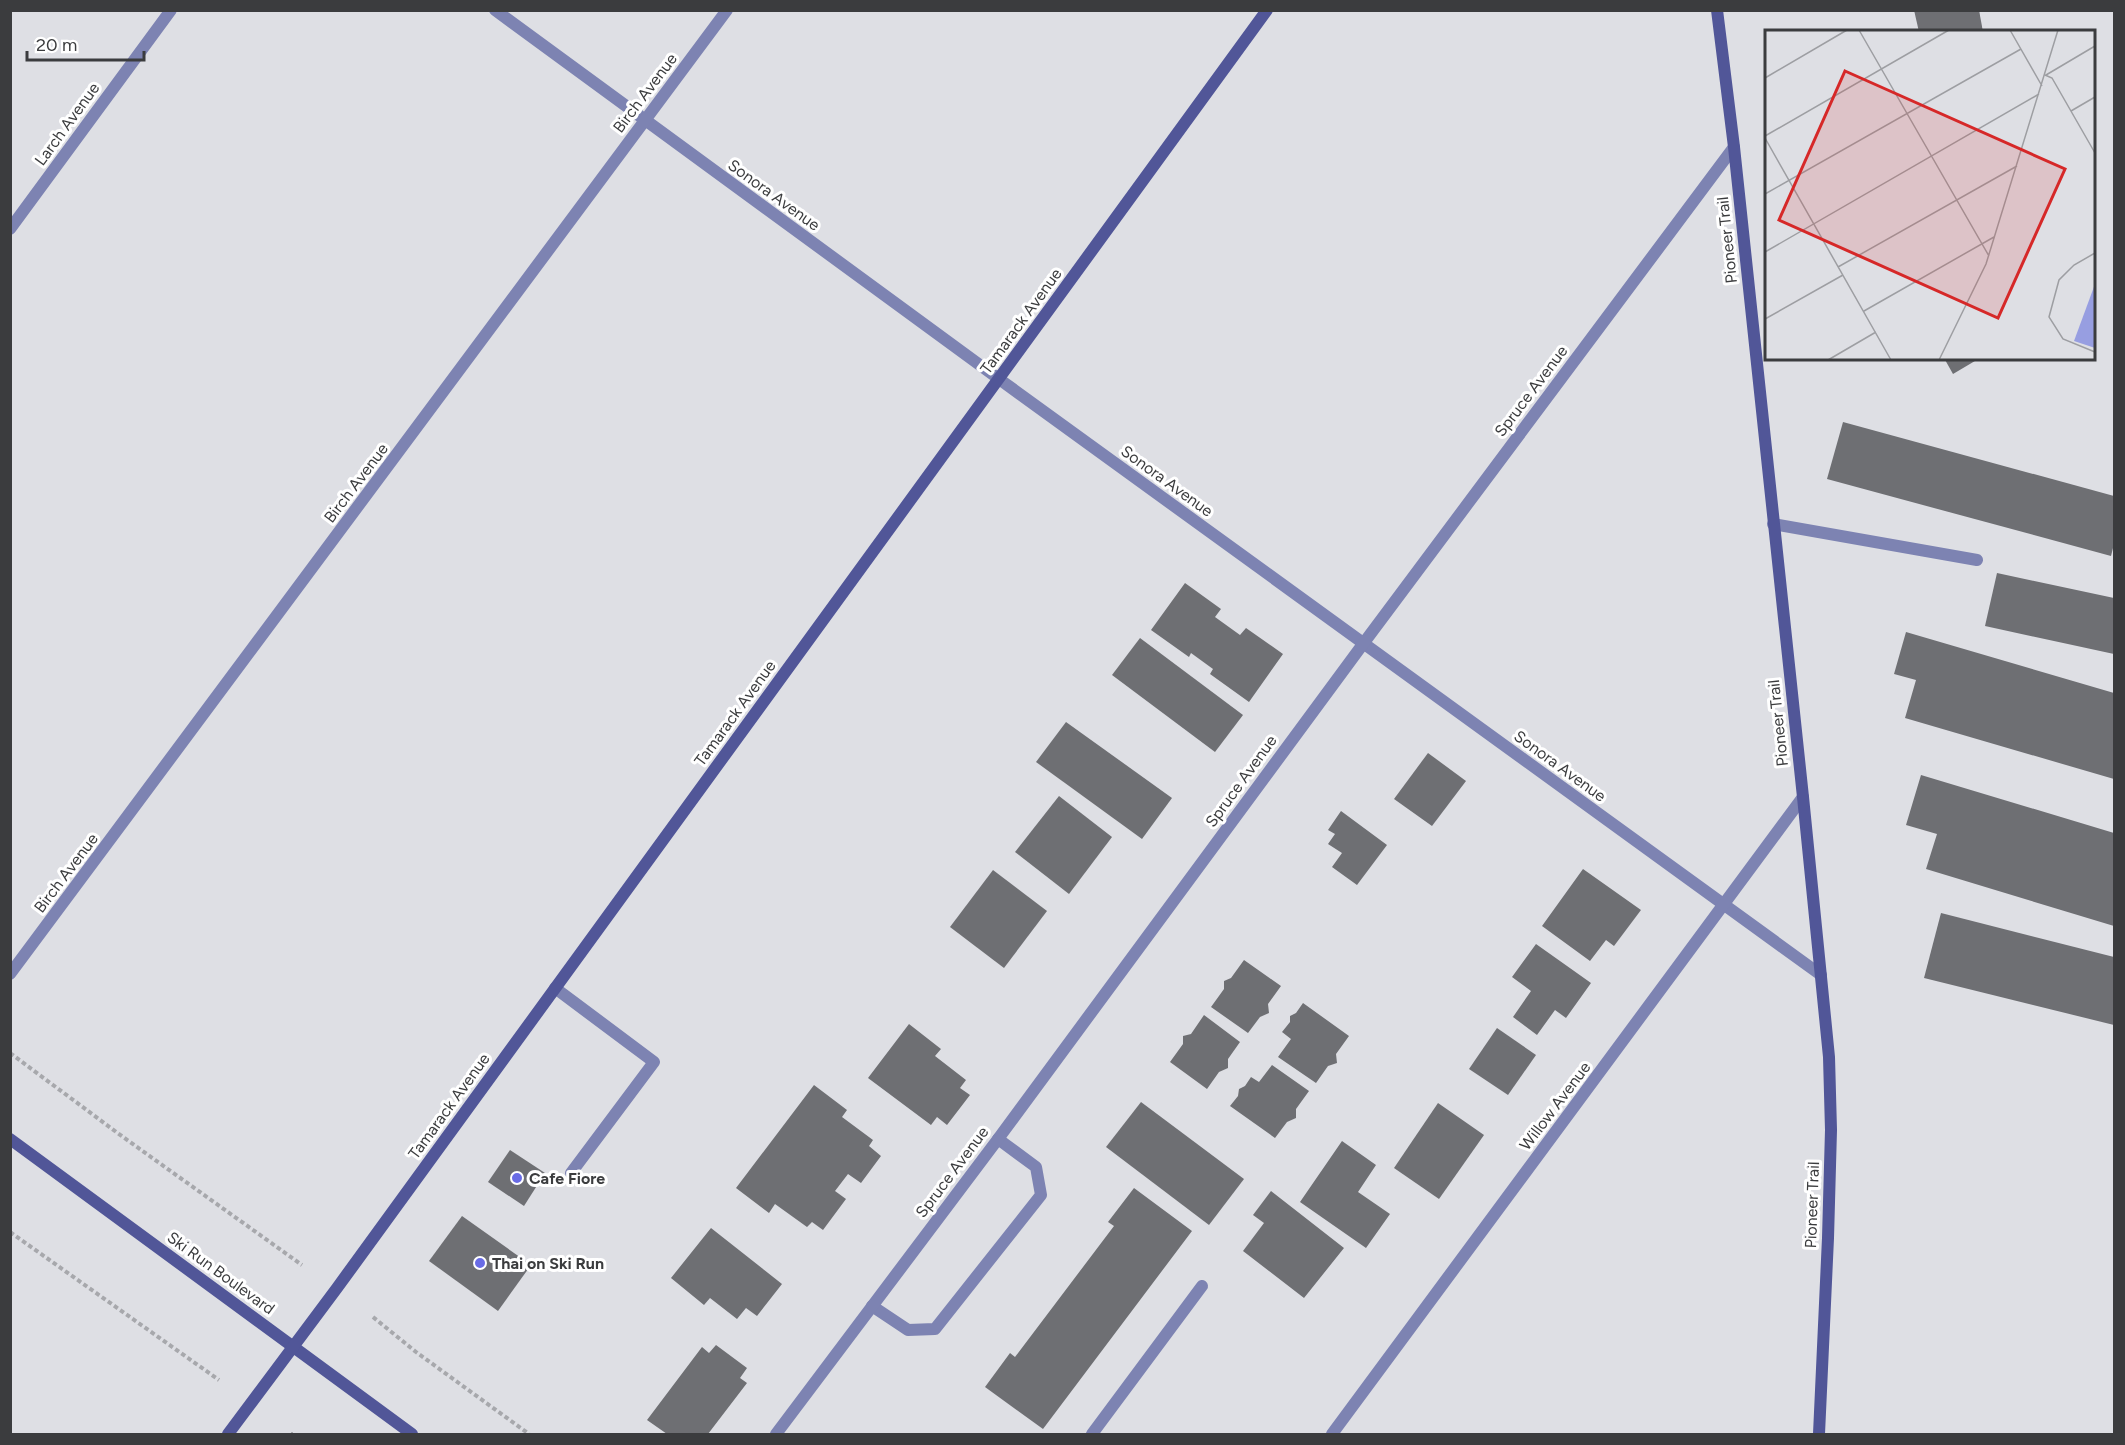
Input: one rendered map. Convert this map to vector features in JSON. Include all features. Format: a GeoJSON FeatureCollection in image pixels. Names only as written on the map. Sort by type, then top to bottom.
{"type":"FeatureCollection","features":[{"type":"Feature","properties":{"kind":"main road","name":"Tamarack Avenue"},"geometry":{"type":"LineString","coordinates":[[228,1434],[294,1347],[1267,10]]}},
{"type":"Feature","properties":{"kind":"main road","name":"Pioneer Trail"},"geometry":{"type":"LineString","coordinates":[[1717,10],[1734,147],[1803,797],[1828,1057],[1830,1130],[1819,1434]]}},
{"type":"Feature","properties":{"kind":"main road","name":"Ski Run Boulevard"},"geometry":{"type":"LineString","coordinates":[[10,1139],[412,1434]]}},
{"type":"Feature","properties":{"kind":"street","name":"Larch Avenue"},"geometry":{"type":"LineString","coordinates":[[10,229],[171,10]]}},
{"type":"Feature","properties":{"kind":"street","name":"Sonora Avenue"},"geometry":{"type":"LineString","coordinates":[[495,10],[1363,644],[1821,975]]}},
{"type":"Feature","properties":{"kind":"street","name":"Birch Avenue"},"geometry":{"type":"LineString","coordinates":[[10,974],[727,10]]}},
{"type":"Feature","properties":{"kind":"street","name":"Spruce Avenue"},"geometry":{"type":"LineString","coordinates":[[776,1434],[998,1139],[1363,644],[1734,147]]}},
{"type":"Feature","properties":{"kind":"street"},"geometry":{"type":"LineString","coordinates":[[1773,524],[1977,560]]}},
{"type":"Feature","properties":{"kind":"street","name":"Willow Avenue"},"geometry":{"type":"LineString","coordinates":[[1332,1434],[1803,797]]}},
{"type":"Feature","properties":{"kind":"street"},"geometry":{"type":"LineString","coordinates":[[555,988],[654,1062],[572,1173]]}},
{"type":"Feature","properties":{"kind":"street"},"geometry":{"type":"LineString","coordinates":[[872,1306],[908,1330],[935,1329],[1041,1195],[1036,1167],[998,1139]]}},
{"type":"Feature","properties":{"kind":"street"},"geometry":{"type":"LineString","coordinates":[[1092,1434],[1202,1286]]}},
{"type":"Feature","properties":{"kind":"path"},"geometry":{"type":"LineString","coordinates":[[10,1053],[302,1265]]}},
{"type":"Feature","properties":{"kind":"path"},"geometry":{"type":"LineString","coordinates":[[10,1232],[219,1380]]}},
{"type":"Feature","properties":{"kind":"path"},"geometry":{"type":"LineString","coordinates":[[373,1317],[416,1352],[529,1434]]}},
{"type":"Feature","properties":{"kind":"building"},"geometry":{"type":"Polygon","coordinates":[[[1914,10],[1979,10],[1983,30],[1919,30],[1914,10]]]}},
{"type":"Feature","properties":{"kind":"building"},"geometry":{"type":"Polygon","coordinates":[[[1945,360],[1977,360],[1953,374],[1945,360]]]}},
{"type":"Feature","properties":{"kind":"building"},"geometry":{"type":"Polygon","coordinates":[[[1843,422],[2114,496],[2114,544],[2111,556],[1827,479],[1843,422]]]}},
{"type":"Feature","properties":{"kind":"building"},"geometry":{"type":"Polygon","coordinates":[[[1997,573],[2114,598],[2114,654],[1985,626],[1997,573]]]}},
{"type":"Feature","properties":{"kind":"building"},"geometry":{"type":"Polygon","coordinates":[[[1185,583],[1221,609],[1215,617],[1240,635],[1246,628],[1283,654],[1249,702],[1210,674],[1213,669],[1191,653],[1189,657],[1151,630],[1185,583]]]}},
{"type":"Feature","properties":{"kind":"building"},"geometry":{"type":"Polygon","coordinates":[[[1906,632],[2114,693],[2114,779],[1905,718],[1916,680],[1894,674],[1906,632]]]}},
{"type":"Feature","properties":{"kind":"building"},"geometry":{"type":"Polygon","coordinates":[[[1140,638],[1243,715],[1215,752],[1112,675],[1140,638]]]}},
{"type":"Feature","properties":{"kind":"building"},"geometry":{"type":"Polygon","coordinates":[[[1066,722],[1172,798],[1142,839],[1036,762],[1066,722]]]}},
{"type":"Feature","properties":{"kind":"building"},"geometry":{"type":"Polygon","coordinates":[[[1428,753],[1466,781],[1432,826],[1394,799],[1428,753]]]}},
{"type":"Feature","properties":{"kind":"building"},"geometry":{"type":"Polygon","coordinates":[[[1921,775],[2114,833],[2114,926],[1926,869],[1937,834],[1906,825],[1921,775]]]}},
{"type":"Feature","properties":{"kind":"building"},"geometry":{"type":"Polygon","coordinates":[[[1059,796],[1112,837],[1069,894],[1015,852],[1059,796]]]}},
{"type":"Feature","properties":{"kind":"building"},"geometry":{"type":"Polygon","coordinates":[[[1341,811],[1387,845],[1357,885],[1332,867],[1342,853],[1328,844],[1335,834],[1328,830],[1341,811]]]}},
{"type":"Feature","properties":{"kind":"building"},"geometry":{"type":"Polygon","coordinates":[[[1583,869],[1641,910],[1614,946],[1606,940],[1590,961],[1542,926],[1583,869]]]}},
{"type":"Feature","properties":{"kind":"building"},"geometry":{"type":"Polygon","coordinates":[[[993,870],[1047,911],[1004,968],[950,927],[993,870]]]}},
{"type":"Feature","properties":{"kind":"building"},"geometry":{"type":"Polygon","coordinates":[[[1941,913],[2114,957],[2114,1025],[1924,978],[1941,913]]]}},
{"type":"Feature","properties":{"kind":"building"},"geometry":{"type":"Polygon","coordinates":[[[1536,944],[1591,983],[1566,1018],[1555,1010],[1537,1035],[1513,1017],[1531,991],[1512,977],[1536,944]]]}},
{"type":"Feature","properties":{"kind":"building"},"geometry":{"type":"Polygon","coordinates":[[[1244,960],[1281,986],[1268,1004],[1269,1013],[1260,1017],[1248,1033],[1211,1007],[1224,989],[1224,981],[1231,978],[1244,960]]]}},
{"type":"Feature","properties":{"kind":"building"},"geometry":{"type":"Polygon","coordinates":[[[1303,1003],[1349,1036],[1336,1054],[1337,1063],[1328,1066],[1316,1083],[1278,1057],[1291,1039],[1282,1032],[1290,1022],[1290,1016],[1296,1013],[1303,1003]]]}},
{"type":"Feature","properties":{"kind":"building"},"geometry":{"type":"Polygon","coordinates":[[[1204,1015],[1240,1042],[1228,1059],[1228,1068],[1219,1072],[1207,1089],[1170,1062],[1183,1044],[1183,1036],[1191,1034],[1204,1015]]]}},
{"type":"Feature","properties":{"kind":"building"},"geometry":{"type":"Polygon","coordinates":[[[909,1024],[941,1049],[935,1056],[966,1080],[960,1088],[970,1095],[947,1125],[937,1117],[931,1125],[868,1078],[909,1024]]]}},
{"type":"Feature","properties":{"kind":"building"},"geometry":{"type":"Polygon","coordinates":[[[1497,1028],[1536,1055],[1508,1095],[1469,1069],[1497,1028]]]}},
{"type":"Feature","properties":{"kind":"building"},"geometry":{"type":"Polygon","coordinates":[[[1272,1065],[1309,1091],[1296,1109],[1296,1118],[1287,1122],[1275,1138],[1230,1106],[1238,1096],[1239,1089],[1245,1086],[1251,1077],[1259,1082],[1272,1065]]]}},
{"type":"Feature","properties":{"kind":"building"},"geometry":{"type":"Polygon","coordinates":[[[814,1085],[847,1110],[842,1117],[873,1140],[869,1146],[881,1156],[861,1183],[848,1174],[835,1191],[846,1199],[823,1230],[812,1222],[807,1227],[775,1204],[769,1213],[736,1188],[814,1085]]]}},
{"type":"Feature","properties":{"kind":"building"},"geometry":{"type":"Polygon","coordinates":[[[1141,1102],[1244,1179],[1209,1225],[1106,1147],[1141,1102]]]}},
{"type":"Feature","properties":{"kind":"building"},"geometry":{"type":"Polygon","coordinates":[[[1438,1103],[1484,1135],[1439,1199],[1394,1168],[1438,1103]]]}},
{"type":"Feature","properties":{"kind":"building"},"geometry":{"type":"Polygon","coordinates":[[[1342,1141],[1376,1165],[1358,1192],[1390,1214],[1366,1248],[1300,1202],[1342,1141]]]}},
{"type":"Feature","properties":{"kind":"building","name":"Cafe Fiore"},"geometry":{"type":"Polygon","coordinates":[[[510,1150],[545,1173],[524,1206],[488,1182],[510,1150]]]}},
{"type":"Feature","properties":{"kind":"building"},"geometry":{"type":"Polygon","coordinates":[[[1134,1188],[1192,1231],[1043,1429],[985,1387],[1010,1353],[1015,1357],[1114,1226],[1108,1222],[1134,1188]]]}},
{"type":"Feature","properties":{"kind":"building"},"geometry":{"type":"Polygon","coordinates":[[[1271,1191],[1344,1248],[1304,1298],[1243,1251],[1264,1223],[1253,1215],[1271,1191]]]}},
{"type":"Feature","properties":{"kind":"building","name":"Thai on Ski Run"},"geometry":{"type":"Polygon","coordinates":[[[462,1216],[531,1265],[498,1311],[429,1261],[462,1216]]]}},
{"type":"Feature","properties":{"kind":"building"},"geometry":{"type":"Polygon","coordinates":[[[711,1228],[782,1284],[757,1316],[746,1308],[737,1319],[710,1298],[704,1305],[671,1278],[711,1228]]]}},
{"type":"Feature","properties":{"kind":"building"},"geometry":{"type":"Polygon","coordinates":[[[716,1345],[747,1368],[740,1378],[747,1383],[708,1434],[667,1434],[647,1420],[702,1347],[709,1353],[716,1345]]]}},
{"type":"Feature","properties":{"kind":"place","name":"Cafe Fiore"},"geometry":{"type":"Point","coordinates":[517,1178]}},
{"type":"Feature","properties":{"kind":"place","name":"Thai on Ski Run"},"geometry":{"type":"Point","coordinates":[480,1263]}}]}
